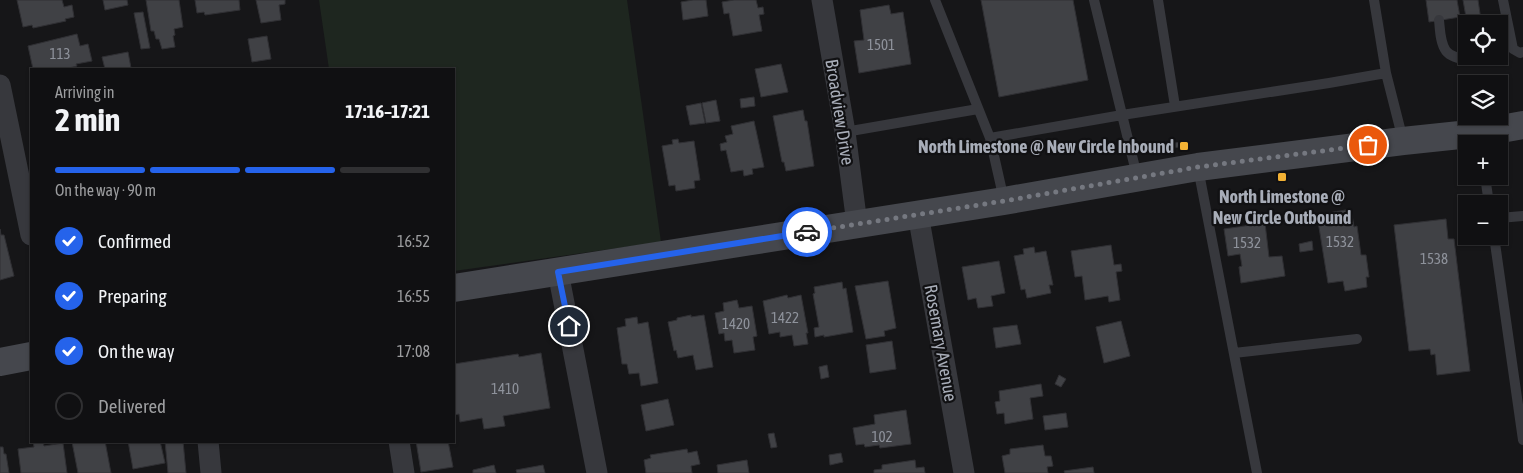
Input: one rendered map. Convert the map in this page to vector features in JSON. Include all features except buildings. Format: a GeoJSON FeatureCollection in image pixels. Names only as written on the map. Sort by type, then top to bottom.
{"type":"FeatureCollection","features":[{"type":"Feature","properties":{"kind":"street","name":"Broadview Drive"},"geometry":{"type":"LineString","coordinates":[[822,0],[845,132],[857,224]]}},
{"type":"Feature","properties":{"kind":"street"},"geometry":{"type":"LineString","coordinates":[[0,85],[30,230]]}},
{"type":"Feature","properties":{"kind":"street"},"geometry":{"type":"LineString","coordinates":[[1490,135],[1523,125]]}},
{"type":"Feature","properties":{"kind":"street"},"geometry":{"type":"LineString","coordinates":[[455,288],[1004,201],[1198,167],[1403,141],[1458,139]]}},
{"type":"Feature","properties":{"kind":"street","name":"Rosemary Avenue"},"geometry":{"type":"LineString","coordinates":[[918,214],[964,473]]}},
{"type":"Feature","properties":{"kind":"street"},"geometry":{"type":"LineString","coordinates":[[558,272],[597,473]]}},
{"type":"Feature","properties":{"kind":"street"},"geometry":{"type":"LineString","coordinates":[[0,362],[30,356]]}},
{"type":"Feature","properties":{"kind":"street"},"geometry":{"type":"LineString","coordinates":[[208,443],[211,473]]}},
{"type":"Feature","properties":{"kind":"street"},"geometry":{"type":"LineString","coordinates":[[399,443],[404,473]]}},
{"type":"Feature","properties":{"kind":"lane"},"geometry":{"type":"LineString","coordinates":[[935,0],[990,138],[1004,201]]}},
{"type":"Feature","properties":{"kind":"lane"},"geometry":{"type":"LineString","coordinates":[[1094,0],[1137,177]]}},
{"type":"Feature","properties":{"kind":"lane"},"geometry":{"type":"LineString","coordinates":[[1158,0],[1175,106]]}},
{"type":"Feature","properties":{"kind":"lane"},"geometry":{"type":"LineString","coordinates":[[1374,0],[1386,72],[1403,141]]}},
{"type":"Feature","properties":{"kind":"lane"},"geometry":{"type":"LineString","coordinates":[[1503,0],[1518,51]]}},
{"type":"Feature","properties":{"kind":"lane"},"geometry":{"type":"LineString","coordinates":[[1439,20],[1441,38],[1446,51],[1458,58]]}},
{"type":"Feature","properties":{"kind":"lane"},"geometry":{"type":"LineString","coordinates":[[990,138],[1386,72]]}},
{"type":"Feature","properties":{"kind":"lane"},"geometry":{"type":"LineString","coordinates":[[845,132],[978,108]]}},
{"type":"Feature","properties":{"kind":"lane"},"geometry":{"type":"LineString","coordinates":[[1198,167],[1257,473]]}},
{"type":"Feature","properties":{"kind":"lane"},"geometry":{"type":"LineString","coordinates":[[1508,217],[1523,216]]}},
{"type":"Feature","properties":{"kind":"lane"},"geometry":{"type":"LineString","coordinates":[[1495,245],[1523,440]]}},
{"type":"Feature","properties":{"kind":"lane"},"geometry":{"type":"LineString","coordinates":[[1234,353],[1357,339]]}},
{"type":"Feature","properties":{"kind":"shaded area"},"geometry":{"type":"Polygon","coordinates":[[[319,0],[627,0],[661,242],[455,271],[455,68],[329,68],[319,0]]]}},
{"type":"Feature","properties":{"kind":"way so far"},"geometry":{"type":"LineString","coordinates":[[807,232],[1004,201],[1198,167],[1368,145]]}},
{"type":"Feature","properties":{"kind":"place","name":"North Limestone @ New Circle Inbound"},"geometry":{"type":"Point","coordinates":[1184,146]}},
{"type":"Feature","properties":{"kind":"place","name":"North Limestone @ New Circle Outbound"},"geometry":{"type":"Point","coordinates":[1282,177]}},
{"type":"Feature","properties":{"kind":"route"},"geometry":{"type":"LineString","coordinates":[[569,326],[558,272],[807,232]]}}]}
